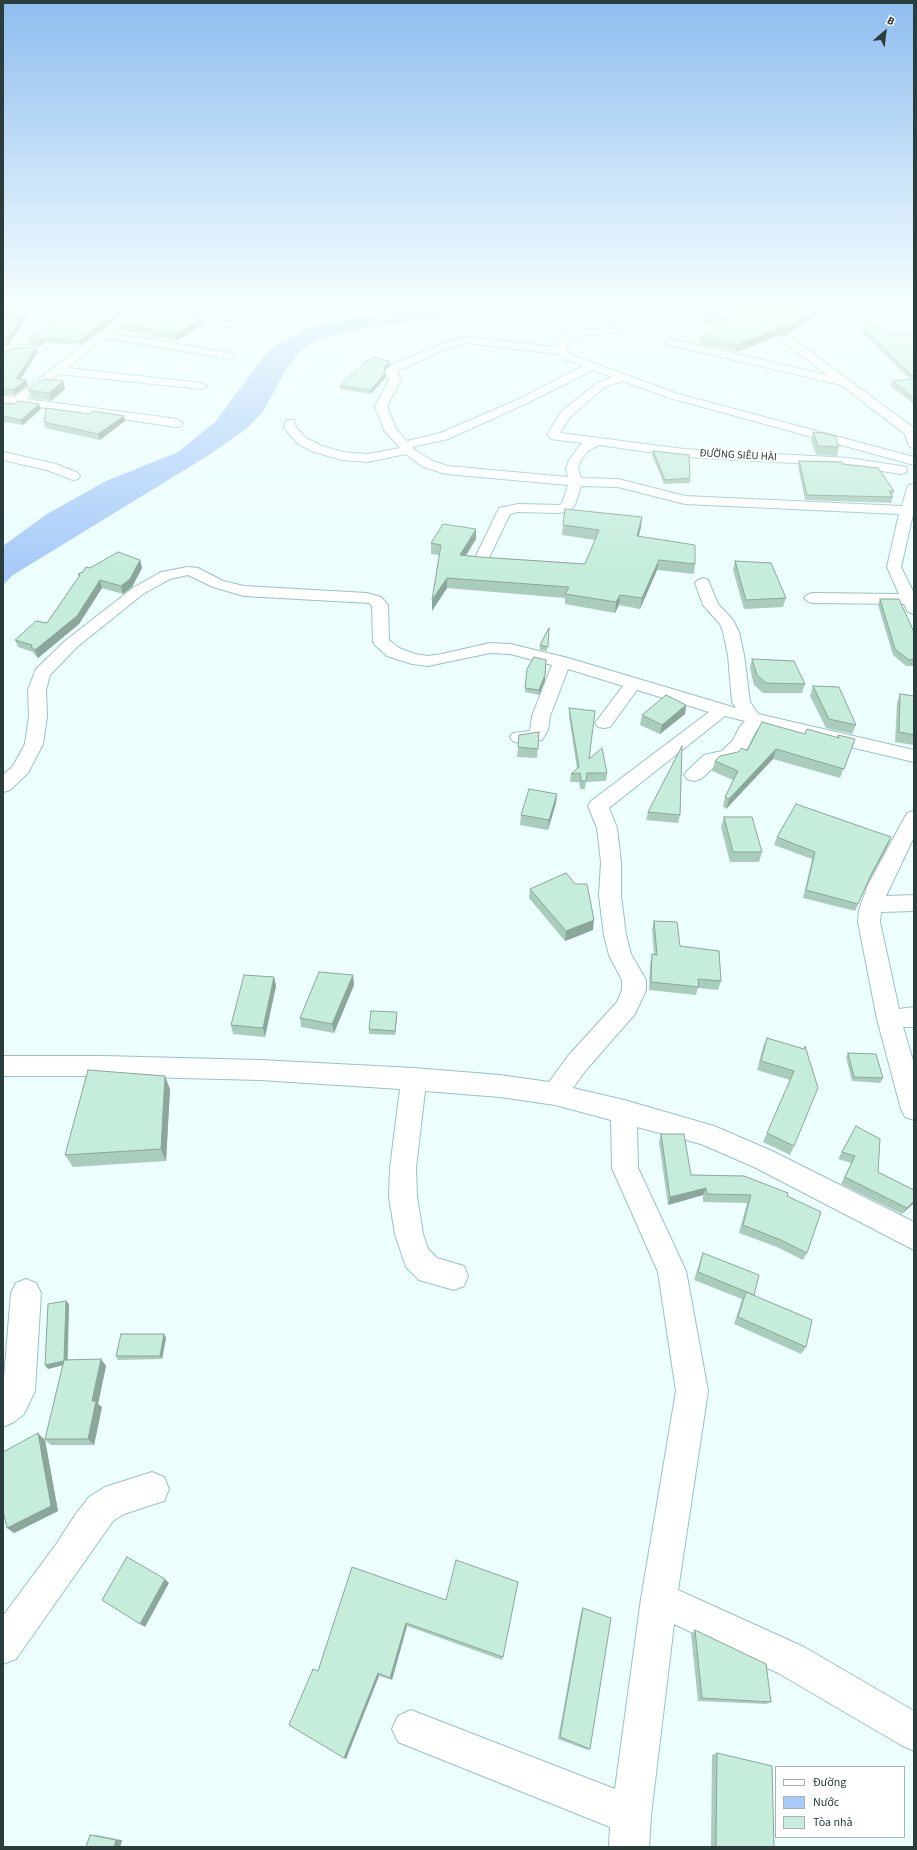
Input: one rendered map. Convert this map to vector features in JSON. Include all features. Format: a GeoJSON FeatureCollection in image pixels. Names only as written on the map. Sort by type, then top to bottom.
{"type":"FeatureCollection","features":[{"type":"Feature","properties":{"kind":"street"},"geometry":{"type":"LineString","coordinates":[[18,401],[27,393]]}},
{"type":"Feature","properties":{"kind":"street"},"geometry":{"type":"LineString","coordinates":[[388,393],[381,406],[390,430],[406,448],[428,464],[446,470],[576,482],[618,483],[685,500],[907,510]]}},
{"type":"Feature","properties":{"kind":"street"},"geometry":{"type":"LineString","coordinates":[[290,423],[290,428],[302,441],[318,449],[342,456],[368,458],[444,436],[538,393]]}},
{"type":"Feature","properties":{"kind":"street","name":"ĐƯỜNG SIÊU HÀI"},"geometry":{"type":"LineString","coordinates":[[591,393],[565,415],[553,434],[555,436],[684,453],[849,462],[914,472]]}},
{"type":"Feature","properties":{"kind":"street"},"geometry":{"type":"LineString","coordinates":[[667,393],[914,460]]}},
{"type":"Feature","properties":{"kind":"street"},"geometry":{"type":"LineString","coordinates":[[858,393],[911,432],[914,444]]}},
{"type":"Feature","properties":{"kind":"street"},"geometry":{"type":"LineString","coordinates":[[5,404],[18,401],[177,423]]}},
{"type":"Feature","properties":{"kind":"street"},"geometry":{"type":"LineString","coordinates":[[480,562],[504,511],[518,508],[564,508],[568,505],[576,482],[572,469],[575,460],[584,448],[598,441]]}},
{"type":"Feature","properties":{"kind":"street"},"geometry":{"type":"LineString","coordinates":[[3,456],[51,466],[73,476]]}},
{"type":"Feature","properties":{"kind":"street"},"geometry":{"type":"LineString","coordinates":[[913,606],[894,567],[907,510],[914,488]]}},
{"type":"Feature","properties":{"kind":"street"},"geometry":{"type":"LineString","coordinates":[[3,786],[21,769],[34,744],[38,716],[37,690],[42,673],[71,644],[138,591],[173,572],[193,571],[218,584],[244,591],[352,597],[375,600],[380,605],[381,642],[393,652],[412,659],[428,661],[490,648],[510,648],[634,683],[722,710],[826,737],[914,756]]}},
{"type":"Feature","properties":{"kind":"street"},"geometry":{"type":"LineString","coordinates":[[703,583],[711,605],[727,623],[731,632],[736,655],[741,702],[755,718]]}},
{"type":"Feature","properties":{"kind":"street"},"geometry":{"type":"LineString","coordinates":[[812,598],[913,606]]}},
{"type":"Feature","properties":{"kind":"street"},"geometry":{"type":"LineString","coordinates":[[519,737],[536,736],[539,730],[541,716],[562,662]]}},
{"type":"Feature","properties":{"kind":"street"},"geometry":{"type":"LineString","coordinates":[[604,723],[634,683]]}},
{"type":"Feature","properties":{"kind":"street"},"geometry":{"type":"LineString","coordinates":[[556,1094],[577,1063],[627,1007],[634,990],[634,980],[620,954],[615,935],[610,896],[611,862],[607,828],[598,806],[722,710]]}},
{"type":"Feature","properties":{"kind":"street"},"geometry":{"type":"LineString","coordinates":[[694,775],[711,759],[728,756],[741,743],[748,728],[755,718]]}},
{"type":"Feature","properties":{"kind":"street"},"geometry":{"type":"LineString","coordinates":[[914,818],[879,885],[872,904],[869,922],[889,1019],[914,1109]]}},
{"type":"Feature","properties":{"kind":"street"},"geometry":{"type":"LineString","coordinates":[[872,904],[914,903]]}},
{"type":"Feature","properties":{"kind":"street"},"geometry":{"type":"LineString","coordinates":[[889,1019],[914,1018]]}},
{"type":"Feature","properties":{"kind":"street"},"geometry":{"type":"LineString","coordinates":[[3,1066],[103,1066],[260,1070],[414,1079],[500,1086],[556,1094],[624,1111],[712,1137],[763,1159],[914,1237]]}},
{"type":"Feature","properties":{"kind":"street"},"geometry":{"type":"LineString","coordinates":[[414,1079],[403,1168],[403,1197],[409,1234],[416,1258],[429,1270],[454,1276]]}},
{"type":"Feature","properties":{"kind":"street"},"geometry":{"type":"LineString","coordinates":[[412,1729],[630,1831],[659,1599],[692,1391],[672,1271],[625,1168],[624,1111]]}},
{"type":"Feature","properties":{"kind":"street"},"geometry":{"type":"LineString","coordinates":[[3,1411],[13,1403],[19,1391],[26,1293]]}},
{"type":"Feature","properties":{"kind":"street"},"geometry":{"type":"LineString","coordinates":[[3,1646],[101,1509],[117,1500],[152,1489]]}},
{"type":"Feature","properties":{"kind":"street"},"geometry":{"type":"LineString","coordinates":[[659,1599],[791,1660],[914,1732]]}},
{"type":"Feature","properties":{"kind":"water"},"geometry":{"type":"Polygon","coordinates":[[[236,393],[273,393],[262,413],[246,429],[209,455],[13,575],[3,585],[3,546],[47,514],[106,481],[178,452],[215,422],[236,393]]]}},
{"type":"Feature","properties":{"kind":"building"},"geometry":{"type":"Polygon","coordinates":[[[908,393],[914,393],[914,398],[908,393]]]}},
{"type":"Feature","properties":{"kind":"building"},"geometry":{"type":"Polygon","coordinates":[[[19,401],[39,404],[21,420],[3,416],[3,402],[5,404],[13,404],[19,401]]]}},
{"type":"Feature","properties":{"kind":"building"},"geometry":{"type":"Polygon","coordinates":[[[46,408],[89,414],[93,411],[124,416],[98,434],[44,422],[46,408]]]}},
{"type":"Feature","properties":{"kind":"building"},"geometry":{"type":"Polygon","coordinates":[[[813,432],[835,436],[839,447],[818,446],[813,432]]]}},
{"type":"Feature","properties":{"kind":"building"},"geometry":{"type":"Polygon","coordinates":[[[653,451],[689,455],[690,478],[665,480],[653,451]]]}},
{"type":"Feature","properties":{"kind":"building"},"geometry":{"type":"Polygon","coordinates":[[[799,461],[842,462],[843,464],[878,468],[894,491],[889,491],[893,497],[807,495],[799,461]]]}},
{"type":"Feature","properties":{"kind":"building"},"geometry":{"type":"Polygon","coordinates":[[[565,509],[642,517],[637,536],[695,545],[695,564],[659,560],[642,598],[620,595],[616,602],[565,594],[569,587],[447,578],[432,600],[441,545],[431,543],[443,524],[476,529],[460,555],[585,564],[599,530],[563,525],[565,509]]]}},
{"type":"Feature","properties":{"kind":"building"},"geometry":{"type":"Polygon","coordinates":[[[118,552],[140,560],[130,579],[121,586],[100,580],[77,616],[35,650],[31,647],[32,645],[15,640],[36,621],[47,623],[80,575],[78,574],[83,572],[86,567],[90,568],[118,552]]]}},
{"type":"Feature","properties":{"kind":"building"},"geometry":{"type":"Polygon","coordinates":[[[735,561],[771,563],[786,598],[746,600],[735,561]]]}},
{"type":"Feature","properties":{"kind":"building"},"geometry":{"type":"Polygon","coordinates":[[[880,599],[899,599],[914,632],[914,659],[909,660],[895,649],[880,599]]]}},
{"type":"Feature","properties":{"kind":"building"},"geometry":{"type":"Polygon","coordinates":[[[549,628],[548,647],[540,645],[549,628]]]}},
{"type":"Feature","properties":{"kind":"building"},"geometry":{"type":"Polygon","coordinates":[[[534,657],[546,660],[545,675],[539,690],[525,688],[527,669],[534,657]]]}},
{"type":"Feature","properties":{"kind":"building"},"geometry":{"type":"Polygon","coordinates":[[[752,659],[794,661],[805,684],[766,683],[757,675],[752,659]]]}},
{"type":"Feature","properties":{"kind":"building"},"geometry":{"type":"Polygon","coordinates":[[[813,686],[839,687],[856,725],[829,719],[813,686]]]}},
{"type":"Feature","properties":{"kind":"building"},"geometry":{"type":"Polygon","coordinates":[[[900,694],[914,696],[914,735],[899,732],[900,694]]]}},
{"type":"Feature","properties":{"kind":"building"},"geometry":{"type":"Polygon","coordinates":[[[666,695],[686,705],[662,725],[642,715],[666,695]]]}},
{"type":"Feature","properties":{"kind":"building"},"geometry":{"type":"Polygon","coordinates":[[[569,708],[595,711],[589,759],[602,748],[607,773],[587,773],[586,781],[581,781],[580,773],[571,774],[579,767],[569,708]]]}},
{"type":"Feature","properties":{"kind":"building"},"geometry":{"type":"Polygon","coordinates":[[[762,722],[805,734],[807,729],[839,738],[838,735],[855,739],[844,769],[776,749],[729,799],[725,797],[738,771],[715,761],[720,756],[738,752],[742,748],[747,751],[762,722]]]}},
{"type":"Feature","properties":{"kind":"building"},"geometry":{"type":"Polygon","coordinates":[[[539,732],[538,749],[518,747],[519,735],[539,732]]]}},
{"type":"Feature","properties":{"kind":"building"},"geometry":{"type":"Polygon","coordinates":[[[682,746],[680,815],[648,812],[682,746]]]}},
{"type":"Feature","properties":{"kind":"building"},"geometry":{"type":"Polygon","coordinates":[[[529,789],[557,794],[549,820],[521,815],[529,789]]]}},
{"type":"Feature","properties":{"kind":"building"},"geometry":{"type":"Polygon","coordinates":[[[796,804],[891,837],[858,904],[806,890],[815,852],[777,837],[796,804]]]}},
{"type":"Feature","properties":{"kind":"building"},"geometry":{"type":"Polygon","coordinates":[[[724,817],[752,817],[762,852],[733,852],[724,817]]]}},
{"type":"Feature","properties":{"kind":"building"},"geometry":{"type":"Polygon","coordinates":[[[566,873],[575,884],[587,884],[594,920],[566,931],[530,889],[566,873]]]}},
{"type":"Feature","properties":{"kind":"building"},"geometry":{"type":"Polygon","coordinates":[[[654,921],[677,922],[680,946],[719,951],[721,981],[698,979],[699,987],[651,982],[652,954],[657,955],[654,921]]]}},
{"type":"Feature","properties":{"kind":"building"},"geometry":{"type":"Polygon","coordinates":[[[319,972],[353,975],[332,1024],[300,1018],[319,972]]]}},
{"type":"Feature","properties":{"kind":"building"},"geometry":{"type":"Polygon","coordinates":[[[244,975],[274,977],[263,1028],[231,1025],[244,975]]]}},
{"type":"Feature","properties":{"kind":"building"},"geometry":{"type":"Polygon","coordinates":[[[371,1011],[397,1012],[395,1031],[369,1029],[371,1011]]]}},
{"type":"Feature","properties":{"kind":"building"},"geometry":{"type":"Polygon","coordinates":[[[767,1038],[804,1049],[805,1046],[818,1088],[794,1146],[767,1133],[794,1071],[761,1061],[767,1038]]]}},
{"type":"Feature","properties":{"kind":"building"},"geometry":{"type":"Polygon","coordinates":[[[848,1053],[876,1054],[883,1078],[854,1077],[848,1053]]]}},
{"type":"Feature","properties":{"kind":"building"},"geometry":{"type":"Polygon","coordinates":[[[88,1070],[165,1076],[161,1149],[65,1155],[88,1070]]]}},
{"type":"Feature","properties":{"kind":"building"},"geometry":{"type":"Polygon","coordinates":[[[856,1126],[880,1139],[878,1172],[914,1190],[914,1201],[907,1208],[845,1177],[855,1156],[842,1152],[856,1126]]]}},
{"type":"Feature","properties":{"kind":"building"},"geometry":{"type":"Polygon","coordinates":[[[661,1134],[684,1134],[691,1175],[744,1176],[788,1193],[787,1196],[821,1212],[807,1253],[781,1240],[743,1225],[751,1195],[707,1194],[706,1188],[670,1197],[661,1134]]]}},
{"type":"Feature","properties":{"kind":"building"},"geometry":{"type":"Polygon","coordinates":[[[703,1253],[759,1275],[754,1295],[698,1272],[703,1253]]]}},
{"type":"Feature","properties":{"kind":"building"},"geometry":{"type":"Polygon","coordinates":[[[746,1292],[812,1320],[806,1347],[738,1317],[746,1292]]]}},
{"type":"Feature","properties":{"kind":"building"},"geometry":{"type":"Polygon","coordinates":[[[66,1301],[64,1361],[45,1365],[48,1304],[66,1301]]]}},
{"type":"Feature","properties":{"kind":"building"},"geometry":{"type":"Polygon","coordinates":[[[121,1334],[164,1334],[160,1356],[116,1356],[121,1334]]]}},
{"type":"Feature","properties":{"kind":"building"},"geometry":{"type":"Polygon","coordinates":[[[101,1359],[92,1401],[96,1401],[88,1439],[45,1439],[64,1360],[101,1359]]]}},
{"type":"Feature","properties":{"kind":"building"},"geometry":{"type":"Polygon","coordinates":[[[38,1433],[51,1506],[7,1528],[3,1511],[3,1452],[38,1433]]]}},
{"type":"Feature","properties":{"kind":"building"},"geometry":{"type":"Polygon","coordinates":[[[127,1557],[165,1579],[140,1624],[102,1600],[127,1557]]]}},
{"type":"Feature","properties":{"kind":"building"},"geometry":{"type":"Polygon","coordinates":[[[456,1560],[518,1582],[503,1657],[406,1623],[390,1678],[378,1673],[344,1758],[289,1725],[313,1669],[318,1671],[352,1567],[446,1600],[456,1560]]]}},
{"type":"Feature","properties":{"kind":"building"},"geometry":{"type":"Polygon","coordinates":[[[583,1608],[611,1618],[590,1749],[560,1737],[583,1608]]]}},
{"type":"Feature","properties":{"kind":"building"},"geometry":{"type":"Polygon","coordinates":[[[695,1630],[766,1664],[771,1702],[702,1698],[695,1630]]]}},
{"type":"Feature","properties":{"kind":"building"},"geometry":{"type":"Polygon","coordinates":[[[717,1753],[772,1766],[774,1847],[716,1847],[717,1753]]]}},
{"type":"Feature","properties":{"kind":"building"},"geometry":{"type":"Polygon","coordinates":[[[90,1835],[116,1840],[114,1847],[86,1847],[90,1835]]]}}]}
